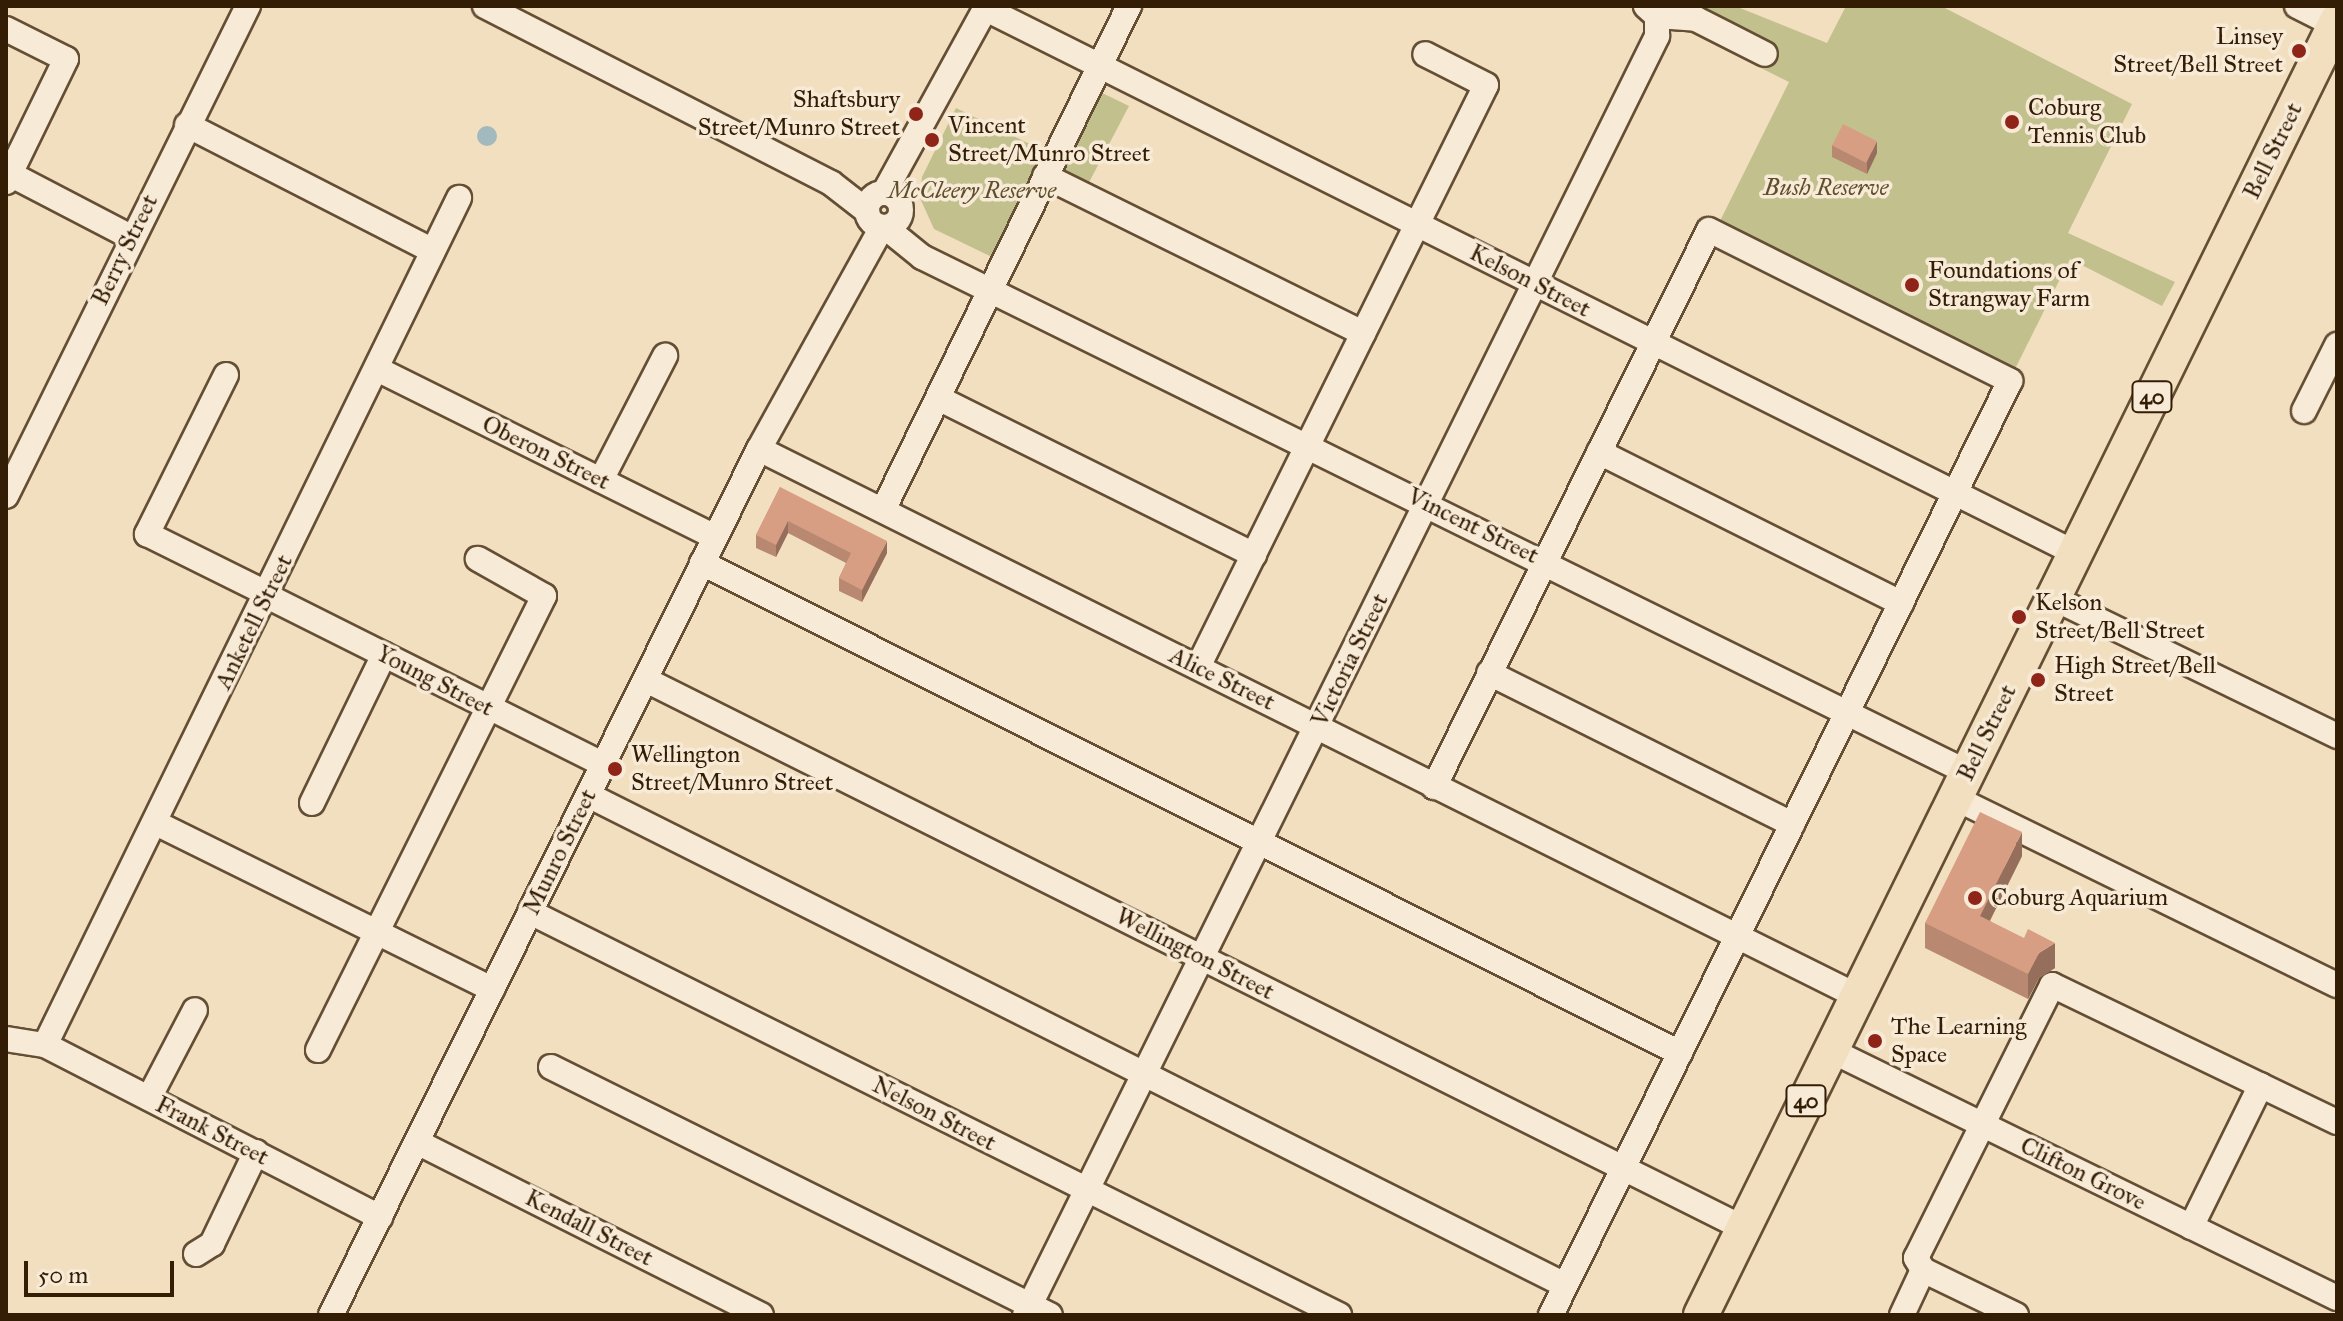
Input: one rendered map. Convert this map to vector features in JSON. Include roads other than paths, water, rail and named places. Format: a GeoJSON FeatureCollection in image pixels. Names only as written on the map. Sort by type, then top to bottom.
{"type":"FeatureCollection","features":[{"type":"Feature","properties":{"kind":"highway","name":"Bell Street"},"geometry":{"type":"LineString","coordinates":[[1701,1315],[2336,23]]}},
{"type":"Feature","properties":{"kind":"street","name":"Berry Street"},"geometry":{"type":"LineString","coordinates":[[6,496],[13,463],[248,6]]}},
{"type":"Feature","properties":{"kind":"street","name":"Vincent Street"},"geometry":{"type":"LineString","coordinates":[[485,6],[883,210],[922,257],[984,282],[1847,712],[1961,785],[2337,985]]}},
{"type":"Feature","properties":{"kind":"street"},"geometry":{"type":"LineString","coordinates":[[883,510],[938,398],[984,282],[1045,176],[1129,6]]}},
{"type":"Feature","properties":{"kind":"street"},"geometry":{"type":"LineString","coordinates":[[2297,6],[2336,23]]}},
{"type":"Feature","properties":{"kind":"street","name":"Kelson Street"},"geometry":{"type":"LineString","coordinates":[[986,8],[2075,553]]}},
{"type":"Feature","properties":{"kind":"street","name":"Munro Street"},"geometry":{"type":"LineString","coordinates":[[331,1315],[759,449],[986,8]]}},
{"type":"Feature","properties":{"kind":"street"},"geometry":{"type":"LineString","coordinates":[[1652,11],[1696,19],[1765,54]]}},
{"type":"Feature","properties":{"kind":"street","name":"Victoria Street"},"geometry":{"type":"LineString","coordinates":[[1035,1312],[1088,1190],[1145,1073],[1657,36],[1652,11]]}},
{"type":"Feature","properties":{"kind":"street"},"geometry":{"type":"LineString","coordinates":[[6,29],[66,59],[7,176],[131,237]]}},
{"type":"Feature","properties":{"kind":"street"},"geometry":{"type":"LineString","coordinates":[[1198,667],[1486,85],[1425,54]]}},
{"type":"Feature","properties":{"kind":"street"},"geometry":{"type":"LineString","coordinates":[[187,125],[433,251]]}},
{"type":"Feature","properties":{"kind":"street"},"geometry":{"type":"LineString","coordinates":[[1045,176],[1363,333]]}},
{"type":"Feature","properties":{"kind":"street","name":"Anketell Street"},"geometry":{"type":"LineString","coordinates":[[45,1045],[459,198]]}},
{"type":"Feature","properties":{"kind":"street"},"geometry":{"type":"LineString","coordinates":[[1434,787],[1709,230],[2010,381],[1551,1315]]}},
{"type":"Feature","properties":{"kind":"street"},"geometry":{"type":"LineString","coordinates":[[2304,411],[2337,345]]}},
{"type":"Feature","properties":{"kind":"street"},"geometry":{"type":"LineString","coordinates":[[601,480],[665,356]]}},
{"type":"Feature","properties":{"kind":"street","name":"Oberon Street"},"geometry":{"type":"LineString","coordinates":[[377,369],[715,537]]}},
{"type":"Feature","properties":{"kind":"street","name":"Young Street"},"geometry":{"type":"LineString","coordinates":[[226,375],[147,534],[603,764]]}},
{"type":"Feature","properties":{"kind":"street"},"geometry":{"type":"LineString","coordinates":[[938,398],[1254,555]]}},
{"type":"Feature","properties":{"kind":"street","name":"Alice Street"},"geometry":{"type":"LineString","coordinates":[[759,449],[1857,996]]}},
{"type":"Feature","properties":{"kind":"street"},"geometry":{"type":"LineString","coordinates":[[1599,452],[1901,603]]}},
{"type":"Feature","properties":{"kind":"street"},"geometry":{"type":"LineString","coordinates":[[318,1050],[377,932],[428,817],[488,708],[544,596],[478,559]]}},
{"type":"Feature","properties":{"kind":"street"},"geometry":{"type":"LineString","coordinates":[[702,563],[1680,1053]]}},
{"type":"Feature","properties":{"kind":"street"},"geometry":{"type":"LineString","coordinates":[[2053,598],[2337,736]]}},
{"type":"Feature","properties":{"kind":"street"},"geometry":{"type":"LineString","coordinates":[[312,803],[384,655]]}},
{"type":"Feature","properties":{"kind":"street"},"geometry":{"type":"LineString","coordinates":[[1489,673],[1792,824]]}},
{"type":"Feature","properties":{"kind":"street","name":"Wellington Street"},"geometry":{"type":"LineString","coordinates":[[646,680],[1743,1228]]}},
{"type":"Feature","properties":{"kind":"street"},"geometry":{"type":"LineString","coordinates":[[588,795],[1565,1285]]}},
{"type":"Feature","properties":{"kind":"street"},"geometry":{"type":"LineString","coordinates":[[156,823],[492,989]]}},
{"type":"Feature","properties":{"kind":"street","name":"Nelson Street"},"geometry":{"type":"LineString","coordinates":[[530,912],[1339,1315]]}},
{"type":"Feature","properties":{"kind":"street"},"geometry":{"type":"LineString","coordinates":[[2016,1315],[1923,1270],[1916,1258],[2052,985],[2337,1122]]}},
{"type":"Feature","properties":{"kind":"street"},"geometry":{"type":"LineString","coordinates":[[149,1098],[195,1010]]}},
{"type":"Feature","properties":{"kind":"street","name":"Frank Street"},"geometry":{"type":"LineString","coordinates":[[6,1039],[45,1045],[380,1217]]}},
{"type":"Feature","properties":{"kind":"street","name":"Clifton Grove"},"geometry":{"type":"LineString","coordinates":[[1830,1050],[2337,1298]]}},
{"type":"Feature","properties":{"kind":"street"},"geometry":{"type":"LineString","coordinates":[[551,1067],[1035,1312]]}},
{"type":"Feature","properties":{"kind":"street"},"geometry":{"type":"LineString","coordinates":[[2191,1227],[2261,1085]]}},
{"type":"Feature","properties":{"kind":"street","name":"Kendall Street"},"geometry":{"type":"LineString","coordinates":[[417,1142],[761,1315]]}},
{"type":"Feature","properties":{"kind":"street"},"geometry":{"type":"LineString","coordinates":[[196,1254],[212,1244],[256,1152]]}},
{"type":"Feature","properties":{"kind":"street"},"geometry":{"type":"LineString","coordinates":[[1902,1315],[1923,1270]]}},
{"type":"Feature","properties":{"kind":"water"},"geometry":{"type":"Polygon","coordinates":[[[483,126],[491,126],[497,136],[491,146],[483,146],[477,140],[477,132],[483,126]]]}},
{"type":"Feature","properties":{"kind":"place","name":"Linsey Street/Bell Street"},"geometry":{"type":"Point","coordinates":[2299,51]}},
{"type":"Feature","properties":{"kind":"place","name":"Shaftsbury Street/Munro Street"},"geometry":{"type":"Point","coordinates":[916,114]}},
{"type":"Feature","properties":{"kind":"place","name":"Coburg Tennis Club"},"geometry":{"type":"Point","coordinates":[2012,122]}},
{"type":"Feature","properties":{"kind":"place","name":"Vincent Street/Munro Street"},"geometry":{"type":"Point","coordinates":[932,140]}},
{"type":"Feature","properties":{"kind":"place","name":"Foundations of Strangway Farm"},"geometry":{"type":"Point","coordinates":[1912,285]}},
{"type":"Feature","properties":{"kind":"place","name":"Kelson Street/Bell Street"},"geometry":{"type":"Point","coordinates":[2019,617]}},
{"type":"Feature","properties":{"kind":"place","name":"High Street/Bell Street"},"geometry":{"type":"Point","coordinates":[2038,680]}},
{"type":"Feature","properties":{"kind":"place","name":"Wellington Street/Munro Street"},"geometry":{"type":"Point","coordinates":[615,769]}},
{"type":"Feature","properties":{"kind":"place","name":"Coburg Aquarium"},"geometry":{"type":"Point","coordinates":[1975,898]}},
{"type":"Feature","properties":{"kind":"place","name":"The Learning Space"},"geometry":{"type":"Point","coordinates":[1875,1041]}},
{"type":"Feature","properties":{"kind":"park label","name":"Bush Reserve"},"geometry":{"type":"Point","coordinates":[1826,188]}},
{"type":"Feature","properties":{"kind":"park label","name":"McCleery Reserve"},"geometry":{"type":"Point","coordinates":[972,191]}}]}
